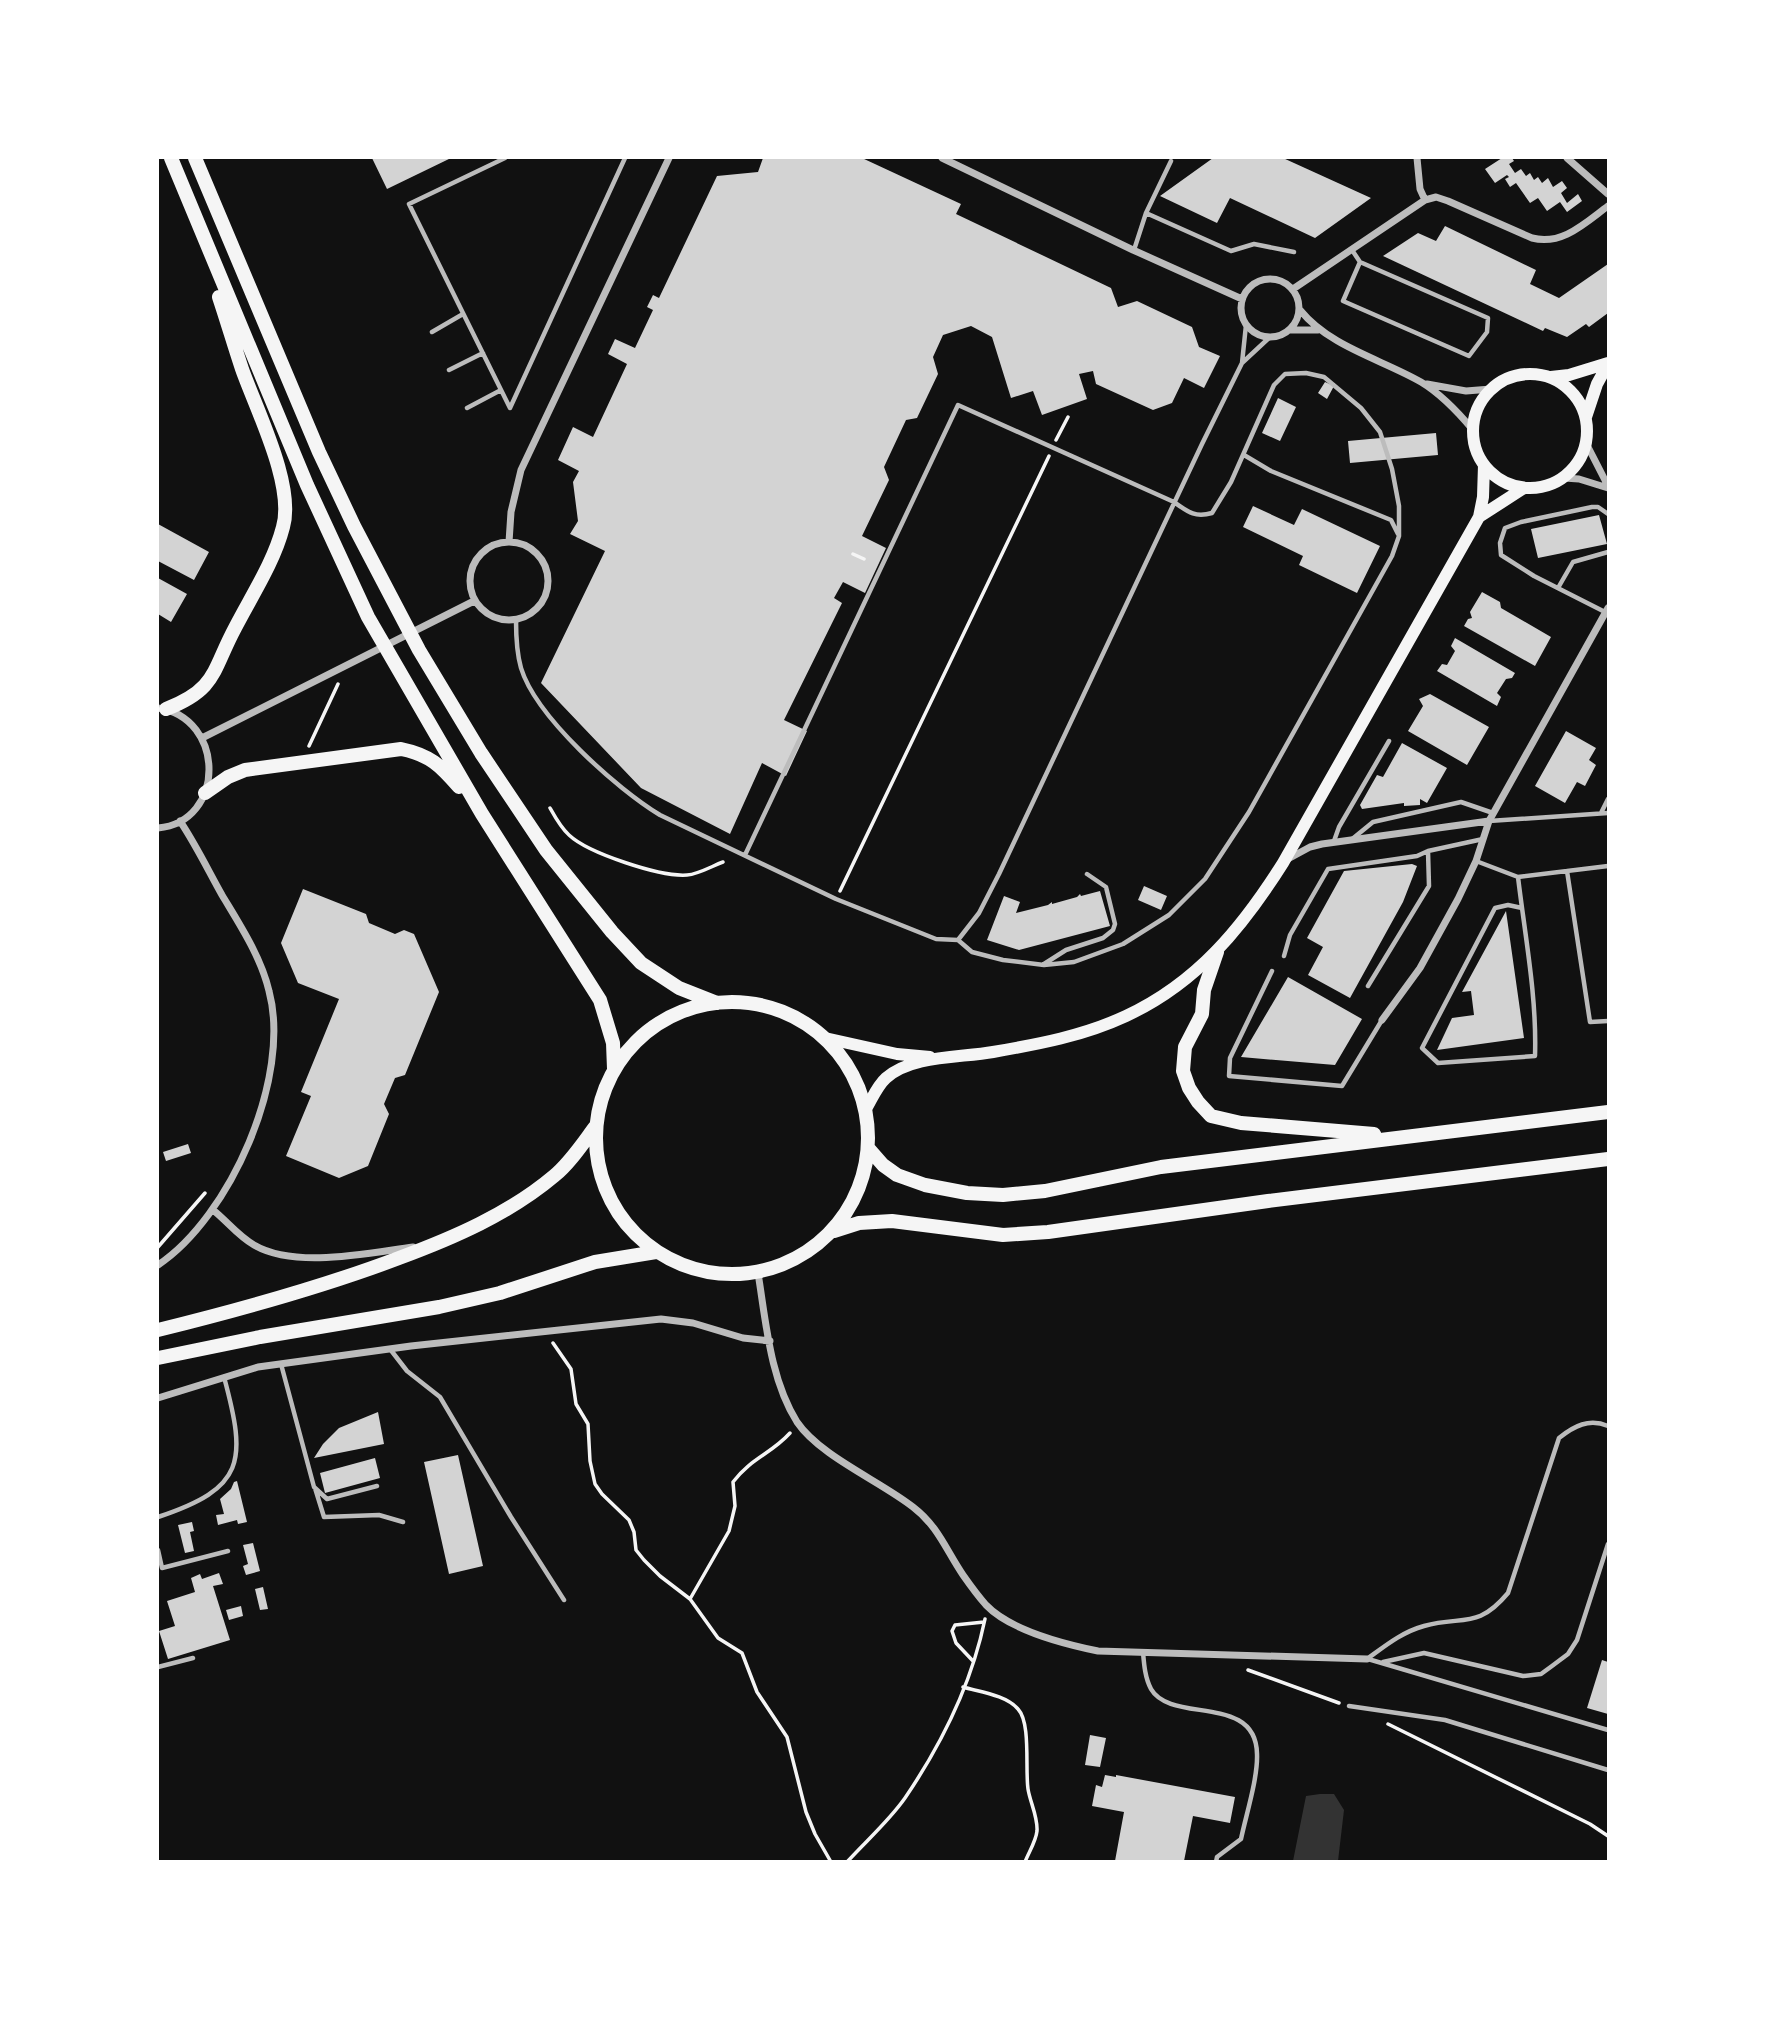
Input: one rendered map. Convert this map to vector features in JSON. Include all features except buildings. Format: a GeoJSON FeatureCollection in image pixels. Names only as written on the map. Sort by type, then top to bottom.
{"type":"FeatureCollection","features":[{"type":"Feature","properties":{"kind":"main road"},"geometry":{"type":"LineString","coordinates":[[171,158],[307,485],[373,627],[482,814],[600,1000],[614,1043],[614,1069]]}},
{"type":"Feature","properties":{"kind":"main road"},"geometry":{"type":"LineString","coordinates":[[195,158],[319,452],[399,613],[481,753],[531,829],[612,932],[641,963],[679,988],[717,1003]]}},
{"type":"Feature","properties":{"kind":"main road"},"geometry":{"type":"LineString","coordinates":[[201,158],[218,216]]}},
{"type":"Feature","properties":{"kind":"main road"},"geometry":{"type":"LineString","coordinates":[[162,708],[191,698],[207,685],[214,674],[267,566],[284,526],[286,510],[278,466],[188,203]]}},
{"type":"Feature","properties":{"kind":"main road"},"geometry":{"type":"LineString","coordinates":[[1550,377],[1580,373],[1608,364]]}},
{"type":"Feature","properties":{"kind":"main road"},"geometry":{"type":"LineString","coordinates":[[1586,417],[1597,384],[1608,364]]}},
{"type":"Feature","properties":{"kind":"main road"},"geometry":{"type":"LineString","coordinates":[[1519,375],[1550,377],[1566,386],[1579,400],[1586,417],[1587,445],[1574,469],[1564,478],[1545,487],[1524,488],[1509,485],[1495,477],[1478,454],[1473,430],[1475,415],[1481,401],[1491,389],[1504,380],[1519,375]]}},
{"type":"Feature","properties":{"kind":"main road"},"geometry":{"type":"LineString","coordinates":[[825,1038],[897,1054],[937,1058],[990,1053],[1074,1036],[1126,1016],[1159,998],[1217,952],[1258,902],[1283,863],[1479,517],[1484,465]]}},
{"type":"Feature","properties":{"kind":"main road"},"geometry":{"type":"LineString","coordinates":[[1479,517],[1524,488]]}},
{"type":"Feature","properties":{"kind":"main road"},"geometry":{"type":"LineString","coordinates":[[205,793],[228,777],[245,770],[401,749],[423,754],[446,772],[482,814]]}},
{"type":"Feature","properties":{"kind":"main road"},"geometry":{"type":"LineString","coordinates":[[1217,952],[1204,990],[1202,1014],[1185,1047],[1183,1070],[1189,1088],[1211,1115],[1241,1123],[1406,1137]]}},
{"type":"Feature","properties":{"kind":"main road"},"geometry":{"type":"LineString","coordinates":[[740,1002],[786,1013],[825,1038],[843,1059],[857,1083],[866,1109],[869,1149],[858,1193],[832,1232],[811,1250],[786,1264],[758,1273],[723,1275],[688,1268],[656,1252],[628,1228],[608,1198],[597,1163],[595,1127],[601,1097],[614,1069],[647,1031],[692,1008],[740,1002]]}},
{"type":"Feature","properties":{"kind":"main road"},"geometry":{"type":"LineString","coordinates":[[866,1109],[886,1078],[897,1071],[937,1058]]}},
{"type":"Feature","properties":{"kind":"main road"},"geometry":{"type":"LineString","coordinates":[[869,1149],[883,1165],[897,1175],[925,1185],[967,1193],[1003,1195],[1045,1191],[1161,1167],[1608,1112]]}},
{"type":"Feature","properties":{"kind":"main road"},"geometry":{"type":"LineString","coordinates":[[158,1331],[289,1296],[363,1272],[438,1243],[523,1199],[556,1174],[595,1127]]}},
{"type":"Feature","properties":{"kind":"main road"},"geometry":{"type":"LineString","coordinates":[[832,1232],[859,1223],[892,1221],[1003,1235],[1048,1232],[1268,1201],[1608,1160]]}},
{"type":"Feature","properties":{"kind":"main road"},"geometry":{"type":"LineString","coordinates":[[158,1358],[260,1337],[439,1307],[500,1293],[595,1262],[656,1252]]}},
{"type":"Feature","properties":{"kind":"street"},"geometry":{"type":"LineString","coordinates":[[509,542],[511,512],[521,470],[669,158]]}},
{"type":"Feature","properties":{"kind":"street"},"geometry":{"type":"LineString","coordinates":[[942,158],[1242,299]]}},
{"type":"Feature","properties":{"kind":"street"},"geometry":{"type":"LineString","coordinates":[[1417,158],[1420,189],[1425,200]]}},
{"type":"Feature","properties":{"kind":"street"},"geometry":{"type":"LineString","coordinates":[[1567,158],[1608,194]]}},
{"type":"Feature","properties":{"kind":"street"},"geometry":{"type":"LineString","coordinates":[[1293,289],[1425,200],[1436,197],[1545,242],[1559,239],[1608,206]]}},
{"type":"Feature","properties":{"kind":"street"},"geometry":{"type":"LineString","coordinates":[[1290,330],[1297,321],[1300,310],[1293,289],[1278,279],[1260,280],[1246,290],[1242,299],[1242,317],[1253,332],[1270,337],[1290,330],[1318,330]]}},
{"type":"Feature","properties":{"kind":"street"},"geometry":{"type":"LineString","coordinates":[[1300,310],[1318,330],[1423,383],[1444,399],[1473,430]]}},
{"type":"Feature","properties":{"kind":"street"},"geometry":{"type":"LineString","coordinates":[[1423,383],[1466,391],[1491,389]]}},
{"type":"Feature","properties":{"kind":"street"},"geometry":{"type":"LineString","coordinates":[[1587,445],[1608,487]]}},
{"type":"Feature","properties":{"kind":"street"},"geometry":{"type":"LineString","coordinates":[[1564,478],[1608,487]]}},
{"type":"Feature","properties":{"kind":"street"},"geometry":{"type":"LineString","coordinates":[[509,542],[520,544],[539,556],[548,578],[543,600],[527,616],[516,620],[500,619],[485,612],[474,601],[470,588],[470,574],[484,551],[496,544],[509,542]]}},
{"type":"Feature","properties":{"kind":"street"},"geometry":{"type":"LineString","coordinates":[[202,738],[474,601]]}},
{"type":"Feature","properties":{"kind":"street"},"geometry":{"type":"LineString","coordinates":[[1382,1020],[1420,968],[1458,900],[1476,861],[1493,813],[1607,610]]}},
{"type":"Feature","properties":{"kind":"street"},"geometry":{"type":"LineString","coordinates":[[158,828],[180,821],[199,804],[210,775],[209,756],[202,738],[187,720],[162,708]]}},
{"type":"Feature","properties":{"kind":"street"},"geometry":{"type":"LineString","coordinates":[[158,1265],[190,1238],[213,1210],[233,1176],[266,1091],[274,1050],[275,1025],[269,991],[250,946],[180,821]]}},
{"type":"Feature","properties":{"kind":"street"},"geometry":{"type":"LineString","coordinates":[[1283,863],[1310,847],[1334,842],[1489,821]]}},
{"type":"Feature","properties":{"kind":"street"},"geometry":{"type":"LineString","coordinates":[[213,1210],[255,1246],[279,1255],[355,1255],[438,1243]]}},
{"type":"Feature","properties":{"kind":"street"},"geometry":{"type":"LineString","coordinates":[[758,1273],[774,1362],[784,1397],[799,1424],[822,1446],[914,1507],[936,1529],[962,1574],[987,1606],[1018,1626],[1065,1644],[1098,1651],[1367,1659]]}},
{"type":"Feature","properties":{"kind":"street"},"geometry":{"type":"LineString","coordinates":[[158,1398],[258,1367],[390,1349],[661,1320],[693,1323],[743,1338],[770,1340]]}},
{"type":"Feature","properties":{"kind":"lane"},"geometry":{"type":"LineString","coordinates":[[505,158],[409,204],[510,408],[625,158]]}},
{"type":"Feature","properties":{"kind":"lane"},"geometry":{"type":"LineString","coordinates":[[1133,250],[1146,213],[1171,161]]}},
{"type":"Feature","properties":{"kind":"lane"},"geometry":{"type":"LineString","coordinates":[[1146,213],[1231,251],[1254,244],[1294,252]]}},
{"type":"Feature","properties":{"kind":"lane"},"geometry":{"type":"LineString","coordinates":[[1352,250],[1360,262],[1488,318],[1487,332],[1469,356],[1343,301],[1360,262]]}},
{"type":"Feature","properties":{"kind":"lane"},"geometry":{"type":"LineString","coordinates":[[432,332],[463,314]]}},
{"type":"Feature","properties":{"kind":"lane"},"geometry":{"type":"LineString","coordinates":[[958,940],[979,913],[999,874],[1242,363],[1246,325]]}},
{"type":"Feature","properties":{"kind":"lane"},"geometry":{"type":"LineString","coordinates":[[1242,363],[1270,337]]}},
{"type":"Feature","properties":{"kind":"lane"},"geometry":{"type":"LineString","coordinates":[[449,370],[483,353]]}},
{"type":"Feature","properties":{"kind":"lane"},"geometry":{"type":"LineString","coordinates":[[516,620],[521,668],[544,708],[592,762],[636,801],[660,815],[836,899],[936,939],[958,940],[972,952],[1003,960],[1044,965],[1074,962],[1123,944],[1169,915],[1205,879],[1268,779],[1392,556],[1399,536],[1399,506],[1392,469],[1380,432],[1361,408],[1324,377],[1306,373],[1285,374],[1274,385],[1244,454],[1212,513],[1200,516],[958,405],[745,855]]}},
{"type":"Feature","properties":{"kind":"lane"},"geometry":{"type":"LineString","coordinates":[[467,408],[501,390]]}},
{"type":"Feature","properties":{"kind":"lane"},"geometry":{"type":"LineString","coordinates":[[1244,454],[1271,471],[1391,520],[1399,536]]}},
{"type":"Feature","properties":{"kind":"lane"},"geometry":{"type":"LineString","coordinates":[[1607,610],[1558,588],[1501,555],[1502,535],[1505,528],[1511,524],[1591,507],[1608,514]]}},
{"type":"Feature","properties":{"kind":"lane"},"geometry":{"type":"LineString","coordinates":[[1558,588],[1573,562],[1608,552]]}},
{"type":"Feature","properties":{"kind":"lane"},"geometry":{"type":"LineString","coordinates":[[1334,842],[1339,827],[1389,741]]}},
{"type":"Feature","properties":{"kind":"lane"},"geometry":{"type":"LineString","coordinates":[[1601,814],[1608,799]]}},
{"type":"Feature","properties":{"kind":"lane"},"geometry":{"type":"LineString","coordinates":[[1350,840],[1373,822],[1461,802],[1493,813]]}},
{"type":"Feature","properties":{"kind":"lane"},"geometry":{"type":"LineString","coordinates":[[1489,821],[1608,813]]}},
{"type":"Feature","properties":{"kind":"lane"},"geometry":{"type":"LineString","coordinates":[[1284,956],[1290,934],[1328,869],[1417,856],[1428,850],[1483,839]]}},
{"type":"Feature","properties":{"kind":"lane"},"geometry":{"type":"LineString","coordinates":[[1368,986],[1429,886],[1428,850]]}},
{"type":"Feature","properties":{"kind":"lane"},"geometry":{"type":"LineString","coordinates":[[1476,861],[1518,877],[1608,866]]}},
{"type":"Feature","properties":{"kind":"lane"},"geometry":{"type":"LineString","coordinates":[[1567,870],[1590,1022],[1608,1021]]}},
{"type":"Feature","properties":{"kind":"lane"},"geometry":{"type":"LineString","coordinates":[[1044,965],[1066,950],[1103,938],[1113,930],[1115,924],[1106,887],[1087,874]]}},
{"type":"Feature","properties":{"kind":"lane"},"geometry":{"type":"LineString","coordinates":[[1518,877],[1522,908],[1536,1034],[1535,1056],[1437,1063],[1422,1048],[1495,908],[1508,905],[1522,908]]}},
{"type":"Feature","properties":{"kind":"lane"},"geometry":{"type":"LineString","coordinates":[[1272,971],[1230,1058],[1229,1076],[1342,1086],[1382,1020]]}},
{"type":"Feature","properties":{"kind":"lane"},"geometry":{"type":"LineString","coordinates":[[390,1349],[407,1371],[440,1397],[564,1600]]}},
{"type":"Feature","properties":{"kind":"lane"},"geometry":{"type":"LineString","coordinates":[[281,1364],[324,1517],[379,1515],[403,1522]]}},
{"type":"Feature","properties":{"kind":"lane"},"geometry":{"type":"LineString","coordinates":[[158,1517],[192,1505],[219,1489],[233,1469],[237,1448],[224,1377]]}},
{"type":"Feature","properties":{"kind":"lane"},"geometry":{"type":"LineString","coordinates":[[1367,1659],[1406,1632],[1435,1623],[1474,1619],[1494,1609],[1508,1593],[1559,1438],[1575,1425],[1599,1422],[1608,1426]]}},
{"type":"Feature","properties":{"kind":"lane"},"geometry":{"type":"LineString","coordinates":[[314,1487],[327,1499],[377,1486]]}},
{"type":"Feature","properties":{"kind":"lane"},"geometry":{"type":"LineString","coordinates":[[1383,1662],[1424,1653],[1523,1676],[1541,1674],[1567,1654],[1577,1640],[1608,1545]]}},
{"type":"Feature","properties":{"kind":"lane"},"geometry":{"type":"LineString","coordinates":[[158,1550],[162,1568],[228,1551]]}},
{"type":"Feature","properties":{"kind":"lane"},"geometry":{"type":"LineString","coordinates":[[1143,1651],[1144,1670],[1151,1690],[1161,1699],[1221,1713],[1243,1724],[1255,1740],[1256,1762],[1241,1839],[1217,1857],[1216,1861]]}},
{"type":"Feature","properties":{"kind":"lane"},"geometry":{"type":"LineString","coordinates":[[158,1667],[193,1658]]}},
{"type":"Feature","properties":{"kind":"lane"},"geometry":{"type":"LineString","coordinates":[[1367,1659],[1608,1730]]}},
{"type":"Feature","properties":{"kind":"lane"},"geometry":{"type":"LineString","coordinates":[[1349,1706],[1445,1720],[1608,1770]]}},
{"type":"Feature","properties":{"kind":"path"},"geometry":{"type":"LineString","coordinates":[[836,899],[1068,417]]}},
{"type":"Feature","properties":{"kind":"path"},"geometry":{"type":"LineString","coordinates":[[853,554],[864,559]]}},
{"type":"Feature","properties":{"kind":"path"},"geometry":{"type":"LineString","coordinates":[[307,753],[334,690],[344,677]]}},
{"type":"Feature","properties":{"kind":"path"},"geometry":{"type":"LineString","coordinates":[[550,808],[568,835],[590,848],[640,867],[668,874],[690,875],[723,862]]}},
{"type":"Feature","properties":{"kind":"path"},"geometry":{"type":"LineString","coordinates":[[158,1247],[207,1191]]}},
{"type":"Feature","properties":{"kind":"path"},"geometry":{"type":"LineString","coordinates":[[551,1331],[551,1339],[571,1369],[576,1404],[588,1424],[590,1461],[595,1484],[629,1520],[634,1532],[636,1550],[644,1560],[690,1599],[718,1638],[742,1653],[757,1692],[787,1737],[806,1812],[831,1861]]}},
{"type":"Feature","properties":{"kind":"path"},"geometry":{"type":"LineString","coordinates":[[690,1599],[729,1531],[735,1506],[733,1482],[744,1466],[780,1444],[799,1424]]}},
{"type":"Feature","properties":{"kind":"path"},"geometry":{"type":"LineString","coordinates":[[847,1861],[904,1800],[950,1723],[973,1661],[987,1606]]}},
{"type":"Feature","properties":{"kind":"path"},"geometry":{"type":"LineString","coordinates":[[973,1661],[956,1643],[952,1632],[955,1625],[984,1622]]}},
{"type":"Feature","properties":{"kind":"path"},"geometry":{"type":"LineString","coordinates":[[1227,1653],[1243,1668],[1349,1706]]}},
{"type":"Feature","properties":{"kind":"path"},"geometry":{"type":"LineString","coordinates":[[963,1687],[1005,1700],[1019,1709],[1023,1716],[1028,1740],[1025,1757],[1028,1790],[1037,1833],[1025,1861]]}},
{"type":"Feature","properties":{"kind":"path"},"geometry":{"type":"LineString","coordinates":[[1385,1723],[1590,1824],[1608,1836]]}},
{"type":"Feature","properties":{"kind":"shaded area"},"geometry":{"type":"Polygon","coordinates":[[[1334,1794],[1344,1810],[1338,1861],[1293,1861],[1306,1796],[1334,1794]]]}}]}
